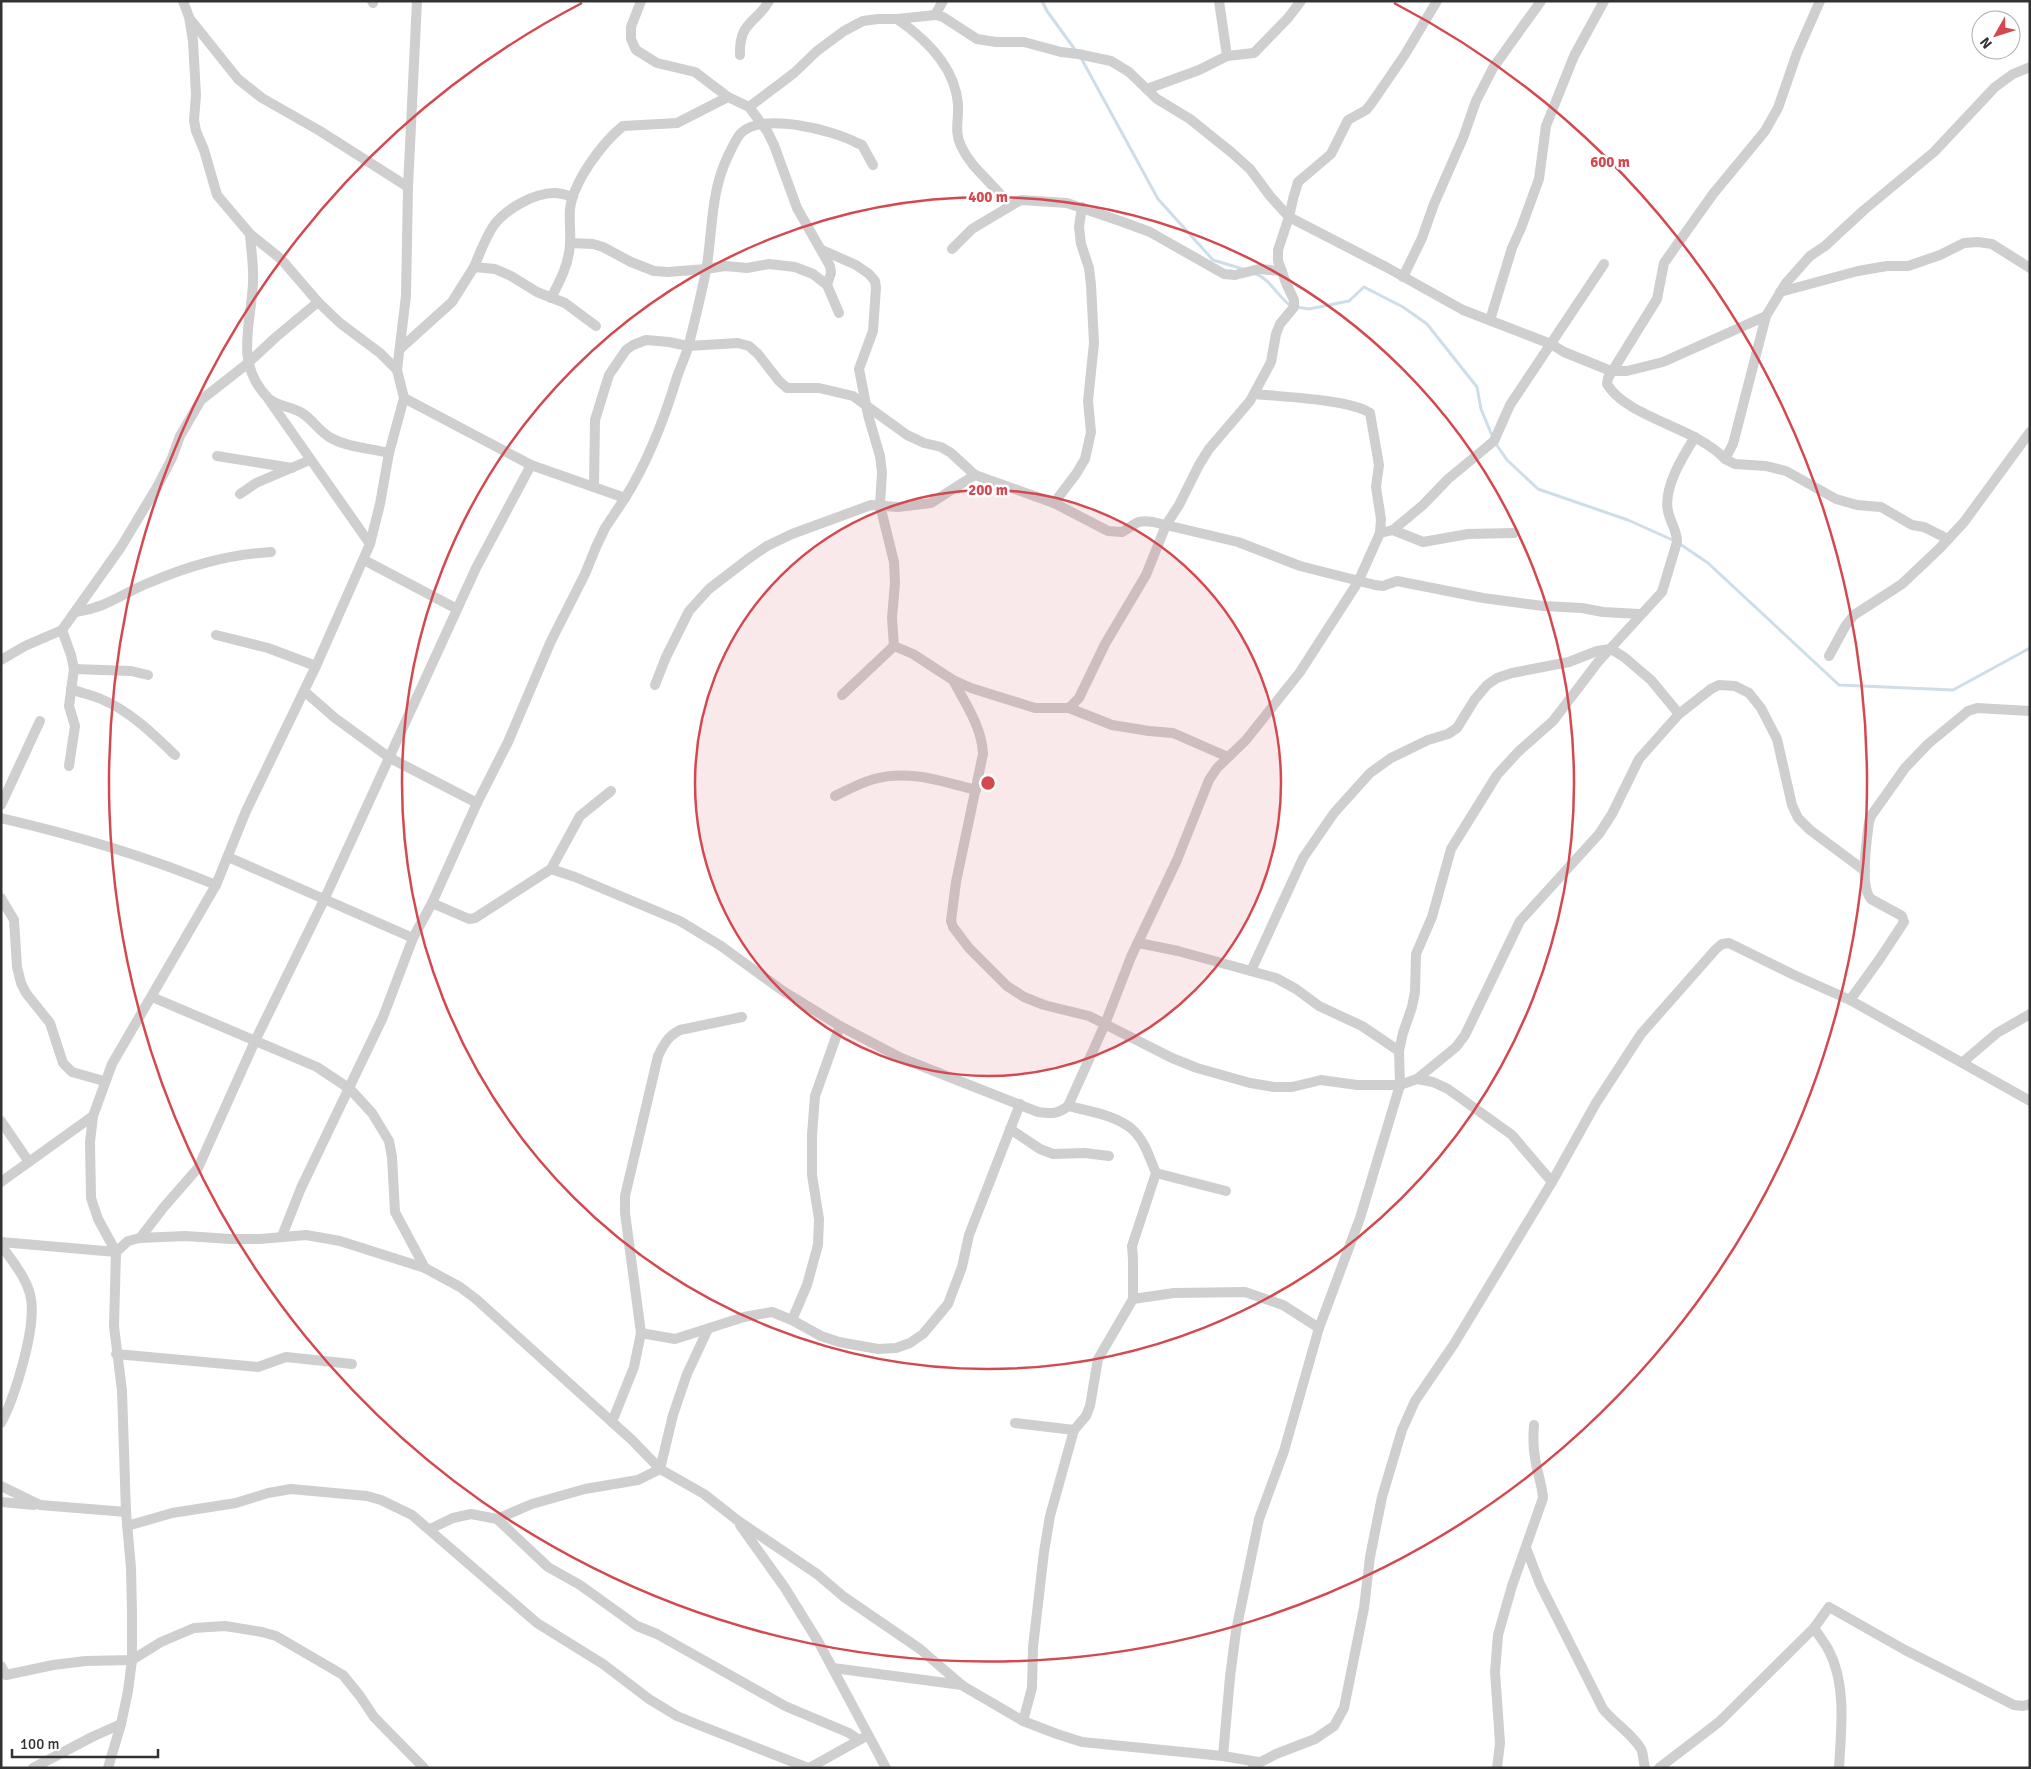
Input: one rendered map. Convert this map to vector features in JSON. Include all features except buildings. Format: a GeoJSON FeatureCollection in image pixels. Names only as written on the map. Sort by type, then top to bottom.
{"type":"FeatureCollection","features":[{"type":"Feature","properties":{"kind":"street"},"geometry":{"type":"LineString","coordinates":[[183,1],[189,17],[196,95],[194,120],[216,195],[250,234],[281,259],[318,302],[340,323],[380,353],[397,370]]}},
{"type":"Feature","properties":{"kind":"street"},"geometry":{"type":"LineString","coordinates":[[108,1768],[121,1724],[132,1660],[131,1568],[126,1512],[122,1391],[114,1326],[116,1252],[98,1219],[91,1198],[90,1142],[93,1116],[104,1081],[116,1055],[152,997],[216,885],[246,811],[316,666],[370,544],[380,504],[389,453],[404,398],[397,370],[406,296],[408,187],[417,1]]}},
{"type":"Feature","properties":{"kind":"street"},"geometry":{"type":"LineString","coordinates":[[641,1],[631,27],[631,39],[636,50],[657,63],[695,72],[728,97],[749,106],[762,124],[780,157],[790,193],[797,208],[830,266],[831,273],[827,285]]}},
{"type":"Feature","properties":{"kind":"street"},"geometry":{"type":"LineString","coordinates":[[740,54],[740,42],[746,26],[768,1]]}},
{"type":"Feature","properties":{"kind":"street"},"geometry":{"type":"LineString","coordinates":[[935,16],[943,1]]}},
{"type":"Feature","properties":{"kind":"street"},"geometry":{"type":"LineString","coordinates":[[1220,1],[1227,56]]}},
{"type":"Feature","properties":{"kind":"street"},"geometry":{"type":"LineString","coordinates":[[1147,89],[1199,70],[1227,56],[1254,53],[1288,18],[1301,1]]}},
{"type":"Feature","properties":{"kind":"street"},"geometry":{"type":"LineString","coordinates":[[1069,708],[1079,698],[1105,644],[1146,575],[1166,525],[1179,505],[1204,457],[1255,394],[1270,362],[1280,324],[1294,307],[1294,300],[1282,271],[1278,250],[1298,182],[1331,154],[1348,120],[1366,110],[1371,104],[1404,56],[1437,1]]}},
{"type":"Feature","properties":{"kind":"street"},"geometry":{"type":"LineString","coordinates":[[1404,277],[1422,238],[1480,93],[1493,68],[1541,1]]}},
{"type":"Feature","properties":{"kind":"street"},"geometry":{"type":"LineString","coordinates":[[1490,320],[1512,248],[1539,179],[1546,126],[1574,56],[1604,1]]}},
{"type":"Feature","properties":{"kind":"street"},"geometry":{"type":"LineString","coordinates":[[1820,1],[1797,53],[1778,108],[1764,131],[1713,194],[1664,263],[1656,300],[1611,371],[1607,384],[1618,397],[1657,420],[1709,445],[1735,464],[1766,466],[1786,471],[1836,499],[1857,505],[1880,507],[1912,525],[1924,527],[1948,539]]}},
{"type":"Feature","properties":{"kind":"street"},"geometry":{"type":"LineString","coordinates":[[189,17],[238,79],[262,98],[320,131],[408,187]]}},
{"type":"Feature","properties":{"kind":"street"},"geometry":{"type":"LineString","coordinates":[[749,106],[794,73],[816,51],[844,31],[863,22],[943,17],[978,39],[996,42],[1024,42],[1061,52],[1111,61],[1129,72],[1157,99],[1190,119],[1231,152],[1250,169],[1270,196],[1289,217],[1463,310],[1551,344],[1564,352],[1611,371],[1626,371],[1663,362],[1766,316]]}},
{"type":"Feature","properties":{"kind":"street"},"geometry":{"type":"LineString","coordinates":[[897,19],[912,30],[942,60],[954,82],[958,103],[956,130],[959,143],[975,169],[1004,198],[1009,206]]}},
{"type":"Feature","properties":{"kind":"street"},"geometry":{"type":"LineString","coordinates":[[1725,458],[1735,435],[1766,316],[1786,283],[1810,256],[1825,246],[1864,210],[1934,152],[1995,87],[2013,74],[2030,67]]}},
{"type":"Feature","properties":{"kind":"street"},"geometry":{"type":"LineString","coordinates":[[551,298],[568,262],[570,209],[573,197],[581,178],[590,165],[623,126],[677,123],[728,97]]}},
{"type":"Feature","properties":{"kind":"street"},"geometry":{"type":"LineString","coordinates":[[282,1236],[301,1188],[383,1017],[413,938],[432,904],[477,803],[508,742],[551,641],[585,574],[605,528],[640,474],[655,442],[688,346],[706,269],[716,187],[723,166],[736,140],[742,132],[752,126],[762,124],[799,125],[851,139],[862,145],[872,165]]}},
{"type":"Feature","properties":{"kind":"street"},"geometry":{"type":"LineString","coordinates":[[400,349],[452,302],[474,267],[494,225],[508,212],[532,198],[548,193],[573,197]]}},
{"type":"Feature","properties":{"kind":"street"},"geometry":{"type":"LineString","coordinates":[[952,249],[972,229],[1021,200],[1059,201],[1082,207],[1150,232],[1224,274],[1235,275],[1258,269],[1282,271]]}},
{"type":"Feature","properties":{"kind":"street"},"geometry":{"type":"LineString","coordinates":[[1054,503],[1076,474],[1084,459],[1091,432],[1088,401],[1094,343],[1089,268],[1080,244],[1079,227],[1082,207]]}},
{"type":"Feature","properties":{"kind":"street"},"geometry":{"type":"LineString","coordinates":[[250,234],[253,281],[251,318],[246,347],[247,364],[269,400],[370,544]]}},
{"type":"Feature","properties":{"kind":"street"},"geometry":{"type":"LineString","coordinates":[[570,243],[603,247],[631,262],[654,271],[668,272],[725,266],[747,268],[769,264],[783,265],[806,271],[827,285],[839,313]]}},
{"type":"Feature","properties":{"kind":"street"},"geometry":{"type":"LineString","coordinates":[[1780,292],[1858,271],[1887,266],[1908,266],[1940,255],[1964,243],[1992,244],[2030,268]]}},
{"type":"Feature","properties":{"kind":"street"},"geometry":{"type":"LineString","coordinates":[[822,250],[856,265],[875,280],[876,296],[873,331],[859,369],[866,407],[880,456],[882,472],[880,505],[894,562],[895,583],[892,618],[894,646]]}},
{"type":"Feature","properties":{"kind":"street"},"geometry":{"type":"LineString","coordinates":[[1380,533],[1394,530],[1448,479],[1494,441],[1506,413],[1604,264]]}},
{"type":"Feature","properties":{"kind":"street"},"geometry":{"type":"LineString","coordinates":[[474,267],[495,270],[511,276],[537,292],[565,303],[596,326]]}},
{"type":"Feature","properties":{"kind":"street"},"geometry":{"type":"LineString","coordinates":[[1,660],[25,646],[62,630],[122,547],[157,487],[172,458],[180,436],[201,400],[247,364],[318,302]]}},
{"type":"Feature","properties":{"kind":"street"},"geometry":{"type":"LineString","coordinates":[[594,487],[595,420],[606,382],[626,350],[646,340],[688,346],[738,343],[749,346],[767,364],[779,382],[787,388],[819,388],[853,396],[907,435],[924,443],[941,447],[951,453],[975,475],[1054,503],[1108,531],[1122,532],[1142,520],[1238,542],[1300,566],[1358,582],[1383,586],[1397,581],[1483,598],[1543,606],[1640,614]]}},
{"type":"Feature","properties":{"kind":"street"},"geometry":{"type":"LineString","coordinates":[[551,869],[576,877],[680,921],[721,946],[783,990],[840,1026],[901,1058],[1038,1112],[1059,1113],[1068,1106],[1105,1024],[1131,957],[1177,860],[1209,780],[1228,757],[1246,740],[1300,672],[1358,582],[1380,533],[1381,519],[1376,487],[1379,465],[1370,412],[1363,408],[1333,402],[1255,394]]}},
{"type":"Feature","properties":{"kind":"street"},"geometry":{"type":"LineString","coordinates":[[404,398],[531,465],[625,498]]}},
{"type":"Feature","properties":{"kind":"street"},"geometry":{"type":"LineString","coordinates":[[269,400],[303,413],[329,437],[344,444],[389,453]]}},
{"type":"Feature","properties":{"kind":"street"},"geometry":{"type":"LineString","coordinates":[[1829,656],[1846,624],[1854,615],[1902,584],[1964,522],[2030,432]]}},
{"type":"Feature","properties":{"kind":"street"},"geometry":{"type":"LineString","coordinates":[[1223,1756],[1230,1677],[1249,1560],[1259,1519],[1284,1451],[1319,1328],[1360,1218],[1400,1085],[1399,1051],[1415,992],[1416,954],[1432,916],[1451,849],[1497,775],[1518,752],[1553,721],[1598,662],[1640,614],[1654,601],[1665,586],[1677,542],[1677,533],[1668,512],[1667,503],[1675,474],[1695,437]]}},
{"type":"Feature","properties":{"kind":"street"},"geometry":{"type":"LineString","coordinates":[[216,456],[293,468]]}},
{"type":"Feature","properties":{"kind":"street"},"geometry":{"type":"LineString","coordinates":[[240,494],[256,483],[310,460]]}},
{"type":"Feature","properties":{"kind":"street"},"geometry":{"type":"LineString","coordinates":[[140,1238],[198,1168],[255,1041],[324,900],[390,758],[476,568],[531,465]]}},
{"type":"Feature","properties":{"kind":"street"},"geometry":{"type":"LineString","coordinates":[[655,685],[662,665],[689,611],[709,588],[748,558],[768,546],[818,523],[870,505],[898,507],[931,503],[975,475]]}},
{"type":"Feature","properties":{"kind":"street"},"geometry":{"type":"LineString","coordinates":[[1394,530],[1423,542],[1468,534],[1514,533]]}},
{"type":"Feature","properties":{"kind":"street"},"geometry":{"type":"LineString","coordinates":[[76,612],[100,607],[144,585],[218,558],[271,552]]}},
{"type":"Feature","properties":{"kind":"street"},"geometry":{"type":"LineString","coordinates":[[364,560],[457,610]]}},
{"type":"Feature","properties":{"kind":"street"},"geometry":{"type":"LineString","coordinates":[[62,630],[74,668],[69,706],[75,726],[69,766]]}},
{"type":"Feature","properties":{"kind":"street"},"geometry":{"type":"LineString","coordinates":[[216,635],[268,648],[316,666]]}},
{"type":"Feature","properties":{"kind":"street"},"geometry":{"type":"LineString","coordinates":[[894,646],[913,654],[953,680],[971,688],[1035,708],[1069,708],[1112,725],[1173,733],[1228,757]]}},
{"type":"Feature","properties":{"kind":"street"},"geometry":{"type":"LineString","coordinates":[[842,695],[894,646]]}},
{"type":"Feature","properties":{"kind":"street"},"geometry":{"type":"LineString","coordinates":[[1251,971],[1303,858],[1334,813],[1370,772],[1391,758],[1428,740],[1448,734],[1457,728],[1475,699],[1487,685],[1497,678],[1569,662],[1597,651],[1611,649],[1624,657],[1651,680],[1680,714]]}},
{"type":"Feature","properties":{"kind":"street"},"geometry":{"type":"LineString","coordinates":[[74,668],[123,670],[148,675]]}},
{"type":"Feature","properties":{"kind":"street"},"geometry":{"type":"LineString","coordinates":[[953,680],[974,720],[983,745],[976,790],[956,882],[951,922],[953,927],[969,948],[1007,986],[1024,997],[1044,1005],[1089,1016],[1172,1058],[1197,1068],[1250,1083],[1292,1087],[1321,1080],[1357,1085],[1400,1085],[1417,1079],[1456,1047],[1465,1035],[1520,921],[1599,834],[1612,814],[1636,764],[1680,714],[1710,689],[1719,685],[1735,686],[1749,693],[1761,708],[1777,739],[1792,805],[1798,818],[1810,830],[1864,871]]}},
{"type":"Feature","properties":{"kind":"street"},"geometry":{"type":"LineString","coordinates":[[71,689],[101,699],[122,710],[175,755]]}},
{"type":"Feature","properties":{"kind":"street"},"geometry":{"type":"LineString","coordinates":[[304,691],[335,718],[390,758],[477,803]]}},
{"type":"Feature","properties":{"kind":"street"},"geometry":{"type":"LineString","coordinates":[[1850,1000],[1904,922],[1902,916],[1867,896],[1864,871],[1871,816],[1905,768],[1928,744],[1962,716],[1977,708],[2030,711]]}},
{"type":"Feature","properties":{"kind":"street"},"geometry":{"type":"LineString","coordinates":[[1,805],[40,721]]}},
{"type":"Feature","properties":{"kind":"street"},"geometry":{"type":"LineString","coordinates":[[835,796],[874,778],[893,775],[926,777],[976,790]]}},
{"type":"Feature","properties":{"kind":"street"},"geometry":{"type":"LineString","coordinates":[[432,904],[469,919],[475,918],[551,869],[580,816],[611,791]]}},
{"type":"Feature","properties":{"kind":"street"},"geometry":{"type":"LineString","coordinates":[[1,818],[112,847],[164,864],[216,885]]}},
{"type":"Feature","properties":{"kind":"street"},"geometry":{"type":"LineString","coordinates":[[228,857],[413,938]]}},
{"type":"Feature","properties":{"kind":"street"},"geometry":{"type":"LineString","coordinates":[[1,898],[14,920],[17,967],[21,983],[26,993],[50,1023],[63,1063],[72,1072],[104,1081]]}},
{"type":"Feature","properties":{"kind":"street"},"geometry":{"type":"LineString","coordinates":[[1139,943],[1178,951],[1276,978],[1296,989],[1319,1006],[1362,1026],[1399,1051]]}},
{"type":"Feature","properties":{"kind":"street"},"geometry":{"type":"LineString","coordinates":[[1,1244],[116,1252],[128,1242],[140,1238],[185,1236],[260,1239],[306,1235],[340,1241],[425,1268],[460,1287],[476,1299],[612,1422],[660,1469],[704,1494],[737,1520],[817,1574],[844,1597],[920,1650],[963,1686],[1024,1721],[1082,1742],[1223,1756],[1254,1765],[1315,1739],[1334,1726],[1344,1708],[1364,1608],[1370,1557],[1382,1497],[1402,1430],[1416,1401],[1454,1344],[1552,1182],[1596,1103],[1641,1034],[1716,949],[1722,944],[1729,943],[1850,1000],[2030,1101]]}},
{"type":"Feature","properties":{"kind":"street"},"geometry":{"type":"LineString","coordinates":[[152,997],[317,1068],[350,1089],[372,1113],[390,1141],[395,1212],[425,1268]]}},
{"type":"Feature","properties":{"kind":"street"},"geometry":{"type":"LineString","coordinates":[[1963,1062],[1997,1033],[2030,1014]]}},
{"type":"Feature","properties":{"kind":"street"},"geometry":{"type":"LineString","coordinates":[[612,1422],[634,1367],[641,1333],[625,1213],[626,1196],[658,1056],[671,1035],[680,1030],[742,1017]]}},
{"type":"Feature","properties":{"kind":"street"},"geometry":{"type":"LineString","coordinates":[[792,1320],[807,1285],[818,1244],[819,1219],[812,1175],[812,1135],[815,1096],[840,1026]]}},
{"type":"Feature","properties":{"kind":"street"},"geometry":{"type":"LineString","coordinates":[[1417,1079],[1433,1082],[1448,1089],[1512,1135],[1552,1182]]}},
{"type":"Feature","properties":{"kind":"street"},"geometry":{"type":"LineString","coordinates":[[641,1333],[675,1339],[759,1313],[772,1312],[792,1320],[821,1336],[878,1349],[896,1348],[910,1344],[923,1334],[948,1304],[962,1267],[969,1235],[1020,1104]]}},
{"type":"Feature","properties":{"kind":"street"},"geometry":{"type":"LineString","coordinates":[[1024,1721],[1032,1688],[1033,1647],[1050,1516],[1074,1430],[1086,1416],[1090,1406],[1098,1358],[1133,1299],[1132,1246],[1156,1173],[1144,1144],[1129,1127],[1123,1123],[1068,1106]]}},
{"type":"Feature","properties":{"kind":"street"},"geometry":{"type":"LineString","coordinates":[[1,1182],[93,1116]]}},
{"type":"Feature","properties":{"kind":"street"},"geometry":{"type":"LineString","coordinates":[[1,1121],[29,1162]]}},
{"type":"Feature","properties":{"kind":"street"},"geometry":{"type":"LineString","coordinates":[[1010,1129],[1040,1149],[1053,1154],[1085,1153],[1109,1156]]}},
{"type":"Feature","properties":{"kind":"street"},"geometry":{"type":"LineString","coordinates":[[1156,1173],[1226,1191]]}},
{"type":"Feature","properties":{"kind":"street"},"geometry":{"type":"LineString","coordinates":[[1,1244],[19,1272],[28,1289],[31,1300],[26,1350],[9,1408],[1,1423]]}},
{"type":"Feature","properties":{"kind":"street"},"geometry":{"type":"LineString","coordinates":[[1133,1299],[1174,1293],[1245,1292],[1283,1305],[1319,1328]]}},
{"type":"Feature","properties":{"kind":"street"},"geometry":{"type":"LineString","coordinates":[[497,1519],[532,1504],[585,1489],[638,1480],[660,1469],[673,1415],[687,1374],[708,1329]]}},
{"type":"Feature","properties":{"kind":"street"},"geometry":{"type":"LineString","coordinates":[[116,1354],[258,1367],[286,1357],[352,1364]]}},
{"type":"Feature","properties":{"kind":"street"},"geometry":{"type":"LineString","coordinates":[[1015,1423],[1074,1430]]}},
{"type":"Feature","properties":{"kind":"street"},"geometry":{"type":"LineString","coordinates":[[1497,1768],[1500,1753],[1495,1672],[1498,1635],[1512,1586],[1543,1498],[1534,1452],[1534,1426]]}},
{"type":"Feature","properties":{"kind":"street"},"geometry":{"type":"LineString","coordinates":[[1,1486],[40,1505]]}},
{"type":"Feature","properties":{"kind":"street"},"geometry":{"type":"LineString","coordinates":[[127,1526],[172,1513],[236,1503],[268,1493],[291,1489],[367,1496],[381,1500],[412,1515],[430,1529],[537,1623],[603,1664],[649,1699],[677,1716],[808,1768],[864,1738]]}},
{"type":"Feature","properties":{"kind":"street"},"geometry":{"type":"LineString","coordinates":[[1,1502],[126,1512]]}},
{"type":"Feature","properties":{"kind":"street"},"geometry":{"type":"LineString","coordinates":[[430,1529],[453,1518],[471,1514],[497,1519],[548,1567],[580,1585],[637,1626],[657,1634],[785,1706],[864,1738]]}},
{"type":"Feature","properties":{"kind":"street"},"geometry":{"type":"LineString","coordinates":[[737,1520],[785,1588],[833,1668],[864,1738],[886,1768]]}},
{"type":"Feature","properties":{"kind":"street"},"geometry":{"type":"LineString","coordinates":[[1526,1548],[1540,1584],[1603,1709],[1610,1719],[1637,1743],[1642,1751],[1645,1768]]}},
{"type":"Feature","properties":{"kind":"street"},"geometry":{"type":"LineString","coordinates":[[1659,1768],[1719,1722],[1814,1628],[1830,1607],[1905,1650],[2014,1705],[2023,1706],[2030,1704]]}},
{"type":"Feature","properties":{"kind":"street"},"geometry":{"type":"LineString","coordinates":[[3,1673],[78,1662],[132,1660],[161,1642],[194,1628],[225,1626],[262,1632],[276,1636],[343,1675],[374,1717],[424,1768]]}},
{"type":"Feature","properties":{"kind":"street"},"geometry":{"type":"LineString","coordinates":[[1814,1628],[1830,1652],[1836,1675],[1842,1725],[1839,1768]]}},
{"type":"Feature","properties":{"kind":"street"},"geometry":{"type":"LineString","coordinates":[[833,1668],[963,1686]]}},
{"type":"Feature","properties":{"kind":"street"},"geometry":{"type":"LineString","coordinates":[[33,1768],[121,1724]]}},
{"type":"Feature","properties":{"kind":"waterway"},"geometry":{"type":"LineString","coordinates":[[1042,1],[1076,51]]}},
{"type":"Feature","properties":{"kind":"waterway"},"geometry":{"type":"LineString","coordinates":[[1080,56],[1158,199],[1213,260],[1243,269]]}},
{"type":"Feature","properties":{"kind":"waterway"},"geometry":{"type":"LineString","coordinates":[[1256,274],[1266,280],[1291,306]]}},
{"type":"Feature","properties":{"kind":"waterway"},"geometry":{"type":"LineString","coordinates":[[1297,307],[1309,309],[1349,301],[1364,287],[1403,307],[1427,324],[1477,387],[1481,409],[1493,438]]}},
{"type":"Feature","properties":{"kind":"waterway"},"geometry":{"type":"LineString","coordinates":[[1496,444],[1507,460],[1538,489],[1628,520],[1677,542],[1708,563],[1839,685],[1953,690],[2030,648]]}}]}
